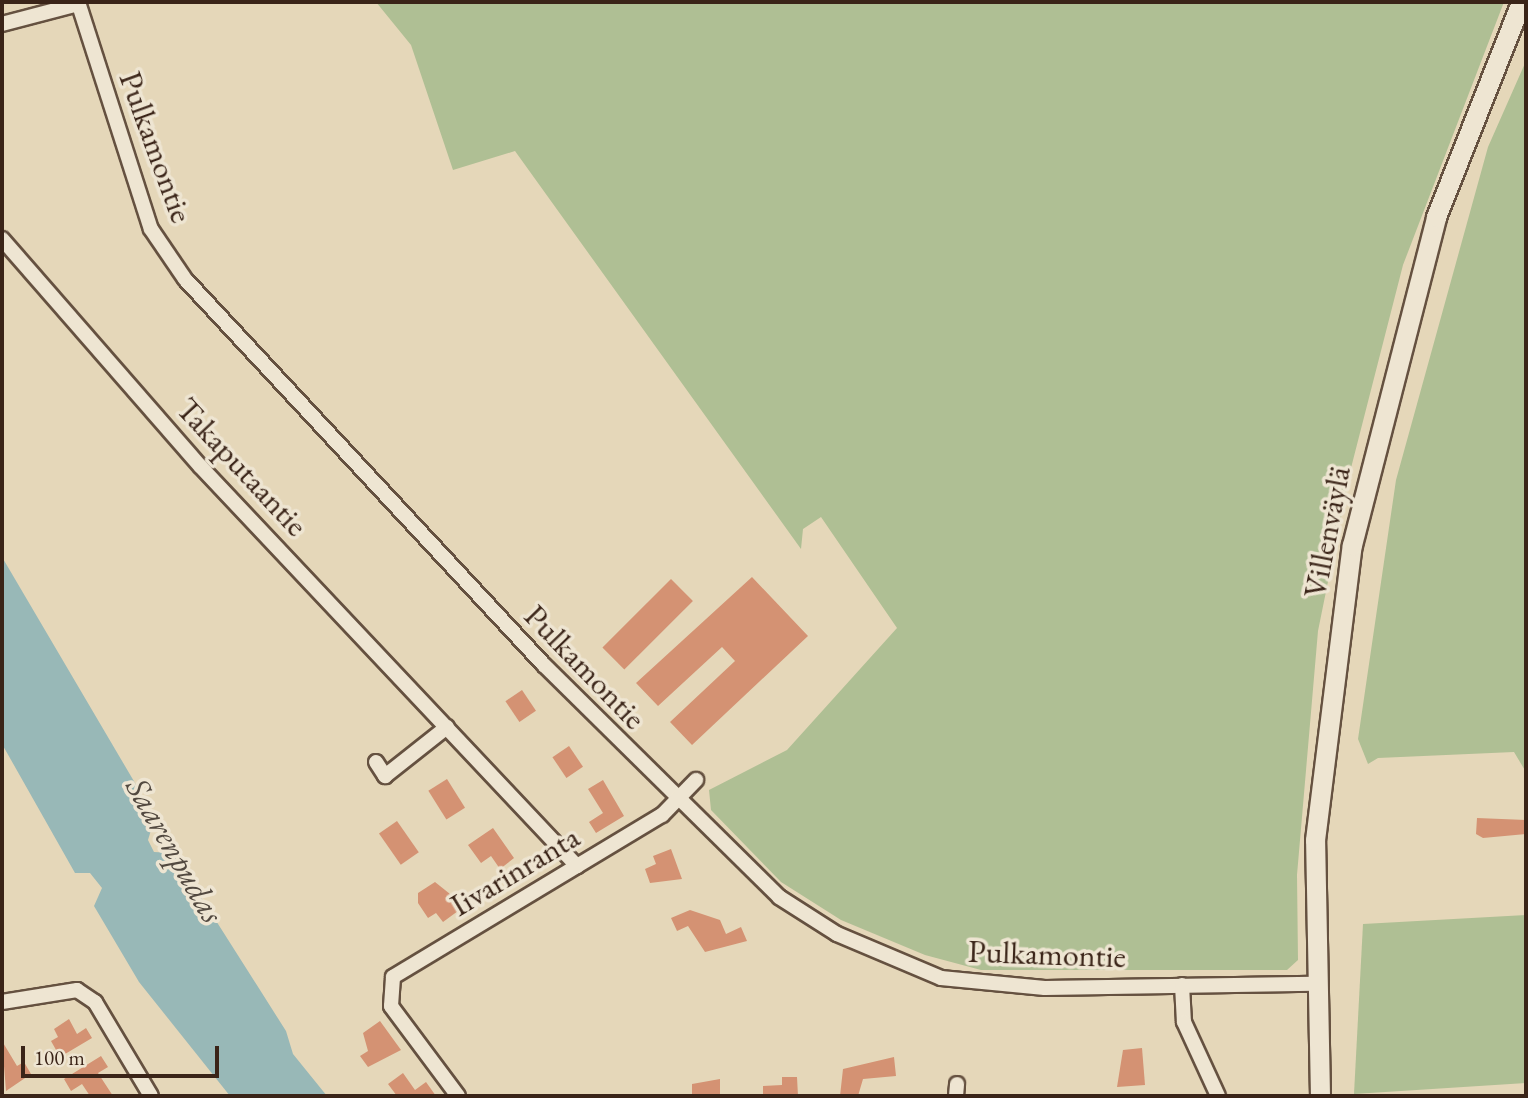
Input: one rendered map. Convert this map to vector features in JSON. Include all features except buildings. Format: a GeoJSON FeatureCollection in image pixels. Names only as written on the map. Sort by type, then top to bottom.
{"type":"FeatureCollection","features":[{"type":"Feature","properties":{"kind":"street","name":"Villenväylä"},"geometry":{"type":"LineString","coordinates":[[1320,1096],[1314,984],[1321,758],[1362,498],[1436,217],[1521,2]]}},
{"type":"Feature","properties":{"kind":"street","name":"Pulkamontie"},"geometry":{"type":"LineString","coordinates":[[78,3],[151,229],[185,279],[676,801],[779,897],[836,934],[941,978],[1045,988],[1314,984]]}},
{"type":"Feature","properties":{"kind":"street"},"geometry":{"type":"LineString","coordinates":[[2,24],[78,3]]}},
{"type":"Feature","properties":{"kind":"street","name":"Takaputaantie"},"geometry":{"type":"LineString","coordinates":[[2,239],[200,466],[577,866]]}},
{"type":"Feature","properties":{"kind":"street"},"geometry":{"type":"LineString","coordinates":[[376,762],[385,776],[447,727]]}},
{"type":"Feature","properties":{"kind":"street","name":"Iivarinranta"},"geometry":{"type":"LineString","coordinates":[[458,1096],[399,1021],[387,991],[405,967],[577,866],[676,801],[696,780]]}},
{"type":"Feature","properties":{"kind":"street"},"geometry":{"type":"LineString","coordinates":[[1182,985],[1184,1022],[1218,1096]]}},
{"type":"Feature","properties":{"kind":"street"},"geometry":{"type":"LineString","coordinates":[[2,1002],[77,990],[95,1002],[151,1096]]}},
{"type":"Feature","properties":{"kind":"green space"},"geometry":{"type":"Polygon","coordinates":[[[376,2],[1504,2],[1403,265],[1351,468],[1318,631],[1297,875],[1298,960],[1287,970],[981,970],[925,955],[841,920],[781,882],[711,810],[709,790],[787,750],[897,628],[821,517],[803,529],[801,549],[515,151],[453,170],[411,45],[376,2]]]}},
{"type":"Feature","properties":{"kind":"green space"},"geometry":{"type":"Polygon","coordinates":[[[1526,61],[1526,772],[1514,752],[1378,758],[1368,764],[1358,739],[1396,480],[1488,147],[1526,61]]]}},
{"type":"Feature","properties":{"kind":"green space"},"geometry":{"type":"Polygon","coordinates":[[[1526,915],[1526,1083],[1354,1094],[1363,924],[1526,915]]]}},
{"type":"Feature","properties":{"kind":"water"},"geometry":{"type":"Polygon","coordinates":[[[2,557],[155,817],[148,840],[154,852],[173,853],[286,1031],[293,1054],[327,1096],[230,1096],[139,982],[94,906],[102,888],[90,873],[75,873],[2,744],[2,557]]]}},
{"type":"Feature","properties":{"kind":"water label","name":"Saarenpudas"},"geometry":{"type":"Point","coordinates":[175,850]}}]}
